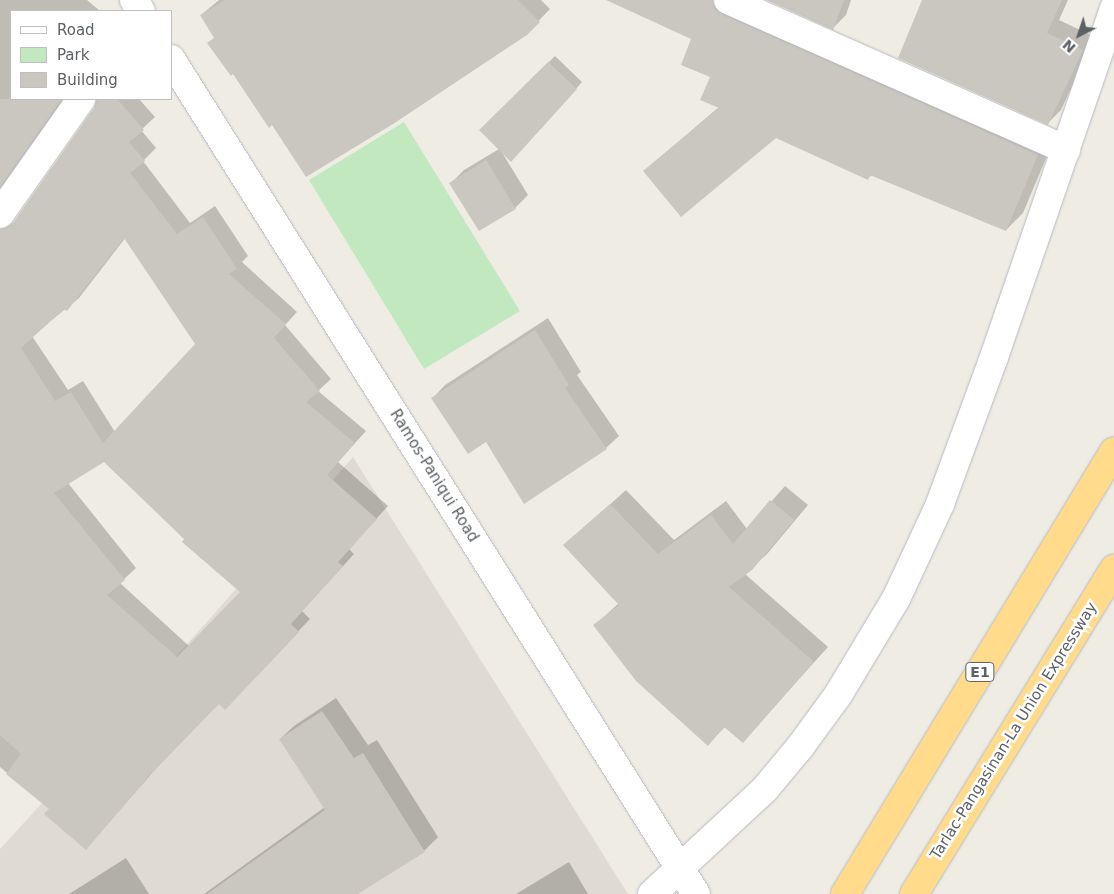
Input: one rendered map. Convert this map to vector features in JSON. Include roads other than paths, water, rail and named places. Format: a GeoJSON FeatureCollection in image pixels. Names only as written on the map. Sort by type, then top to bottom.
{"type":"FeatureCollection","features":[{"type":"Feature","properties":{"kind":"highway","name":"E1"},"geometry":{"type":"LineString","coordinates":[[845,894],[1114,451]]}},
{"type":"Feature","properties":{"kind":"highway","name":"Tarlac-Pangasinan-La Union Expressway"},"geometry":{"type":"LineString","coordinates":[[914,894],[1114,569]]}},
{"type":"Feature","properties":{"kind":"street"},"geometry":{"type":"LineString","coordinates":[[728,0],[1066,150]]}},
{"type":"Feature","properties":{"kind":"street"},"geometry":{"type":"LineString","coordinates":[[652,894],[765,789],[800,747],[838,695],[896,599],[940,504],[1066,150],[1114,8]]}},
{"type":"Feature","properties":{"kind":"street","name":"Ramos-Paniqui Road"},"geometry":{"type":"LineString","coordinates":[[172,61],[696,894]]}},
{"type":"Feature","properties":{"kind":"street"},"geometry":{"type":"LineString","coordinates":[[0,214],[80,100]]}}]}
